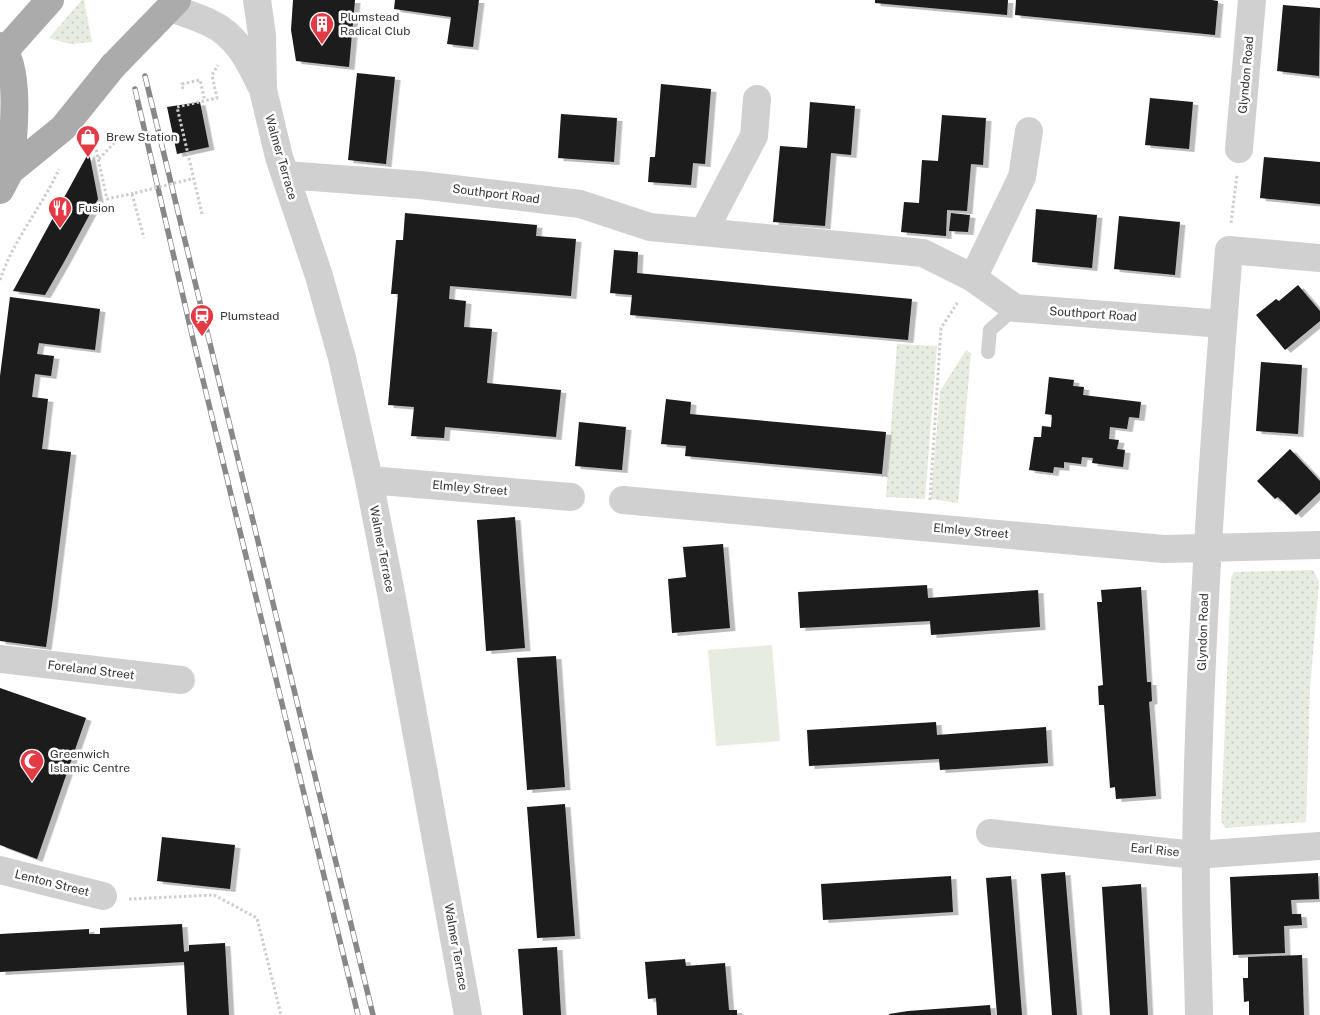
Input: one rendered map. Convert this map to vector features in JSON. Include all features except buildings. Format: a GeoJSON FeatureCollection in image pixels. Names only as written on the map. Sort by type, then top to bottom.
{"type":"FeatureCollection","features":[{"type":"Feature","properties":{"kind":"main road"},"geometry":{"type":"LineString","coordinates":[[5,180],[14,127],[14,83],[2,51],[50,0]]}},
{"type":"Feature","properties":{"kind":"main road"},"geometry":{"type":"LineString","coordinates":[[5,180],[63,128],[113,66],[169,9]]}},
{"type":"Feature","properties":{"kind":"street","name":"Walmer Terrace"},"geometry":{"type":"LineString","coordinates":[[257,0],[262,35],[263,90],[274,139],[319,276],[337,340],[369,480],[468,1015]]}},
{"type":"Feature","properties":{"kind":"street","name":"Glyndon Road"},"geometry":{"type":"LineString","coordinates":[[1239,149],[1252,0]]}},
{"type":"Feature","properties":{"kind":"street","name":"Walmer Terrace"},"geometry":{"type":"LineString","coordinates":[[169,9],[209,22],[227,33],[244,53],[263,90]]}},
{"type":"Feature","properties":{"kind":"street"},"geometry":{"type":"LineString","coordinates":[[704,231],[754,136],[757,99]]}},
{"type":"Feature","properties":{"kind":"street"},"geometry":{"type":"LineString","coordinates":[[973,278],[1022,177],[1029,131]]}},
{"type":"Feature","properties":{"kind":"street","name":"Southport Road"},"geometry":{"type":"LineString","coordinates":[[285,175],[420,185],[580,204],[650,227],[923,253],[973,278],[1015,308],[1223,324]]}},
{"type":"Feature","properties":{"kind":"street","name":"Glyndon Road"},"geometry":{"type":"LineString","coordinates":[[1198,1015],[1196,855],[1207,547],[1228,250]]}},
{"type":"Feature","properties":{"kind":"street"},"geometry":{"type":"LineString","coordinates":[[1228,250],[1320,258]]}},
{"type":"Feature","properties":{"kind":"street","name":"Elmley Street"},"geometry":{"type":"LineString","coordinates":[[369,480],[572,497]]}},
{"type":"Feature","properties":{"kind":"street","name":"Elmley Street"},"geometry":{"type":"LineString","coordinates":[[623,500],[1164,549],[1320,545]]}},
{"type":"Feature","properties":{"kind":"street","name":"Foreland Street"},"geometry":{"type":"LineString","coordinates":[[0,659],[181,680]]}},
{"type":"Feature","properties":{"kind":"street","name":"Earl Rise"},"geometry":{"type":"LineString","coordinates":[[990,832],[1196,855],[1320,846]]}},
{"type":"Feature","properties":{"kind":"street","name":"Lenton Street"},"geometry":{"type":"LineString","coordinates":[[0,870],[103,896]]}},
{"type":"Feature","properties":{"kind":"lane"},"geometry":{"type":"LineString","coordinates":[[988,352],[990,330],[1015,308]]}},
{"type":"Feature","properties":{"kind":"path"},"geometry":{"type":"LineString","coordinates":[[202,214],[192,179],[177,107],[217,98],[212,75]]}},
{"type":"Feature","properties":{"kind":"path"},"geometry":{"type":"LineString","coordinates":[[183,89],[182,84],[200,80],[205,100]]}},
{"type":"Feature","properties":{"kind":"path"},"geometry":{"type":"LineString","coordinates":[[0,280],[18,241],[51,187],[67,151],[63,128]]}},
{"type":"Feature","properties":{"kind":"path"},"geometry":{"type":"LineString","coordinates":[[91,130],[107,199],[192,179]]}},
{"type":"Feature","properties":{"kind":"path"},"geometry":{"type":"LineString","coordinates":[[98,159],[114,143]]}},
{"type":"Feature","properties":{"kind":"path"},"geometry":{"type":"LineString","coordinates":[[1228,250],[1239,149]]}},
{"type":"Feature","properties":{"kind":"path"},"geometry":{"type":"LineString","coordinates":[[134,193],[144,238]]}},
{"type":"Feature","properties":{"kind":"path"},"geometry":{"type":"LineString","coordinates":[[928,528],[941,328],[973,278]]}},
{"type":"Feature","properties":{"kind":"path"},"geometry":{"type":"LineString","coordinates":[[103,896],[116,900],[214,895],[257,918],[281,1015]]}},
{"type":"Feature","properties":{"kind":"shaded area"},"geometry":{"type":"Polygon","coordinates":[[[84,0],[92,42],[70,44],[49,38],[84,0]]]}},
{"type":"Feature","properties":{"kind":"shaded area"},"geometry":{"type":"Polygon","coordinates":[[[897,344],[937,346],[925,499],[886,497],[897,344]]]}},
{"type":"Feature","properties":{"kind":"shaded area"},"geometry":{"type":"Polygon","coordinates":[[[966,350],[971,353],[958,503],[931,499],[940,391],[966,350]]]}},
{"type":"Feature","properties":{"kind":"shaded area"},"geometry":{"type":"Polygon","coordinates":[[[1313,570],[1319,582],[1310,689],[1306,822],[1225,828],[1221,820],[1231,578],[1234,572],[1313,570]]]}},
{"type":"Feature","properties":{"kind":"shaded area"},"geometry":{"type":"Polygon","coordinates":[[[772,645],[780,741],[716,746],[708,650],[772,645]]]}},
{"type":"Feature","properties":{"kind":"railway"},"geometry":{"type":"LineString","coordinates":[[145,76],[373,1015]]}},
{"type":"Feature","properties":{"kind":"railway"},"geometry":{"type":"LineString","coordinates":[[135,89],[192,335],[358,1015]]}},
{"type":"Feature","properties":{"kind":"place","name":"Plumstead Radical Club"},"geometry":{"type":"Point","coordinates":[322,45]}},
{"type":"Feature","properties":{"kind":"place","name":"Brew Station"},"geometry":{"type":"Point","coordinates":[88,158]}},
{"type":"Feature","properties":{"kind":"place","name":"Fusion"},"geometry":{"type":"Point","coordinates":[60,229]}},
{"type":"Feature","properties":{"kind":"place","name":"Plumstead"},"geometry":{"type":"Point","coordinates":[202,337]}},
{"type":"Feature","properties":{"kind":"place","name":"Greenwich Islamic Centre"},"geometry":{"type":"Point","coordinates":[32,782]}}]}
